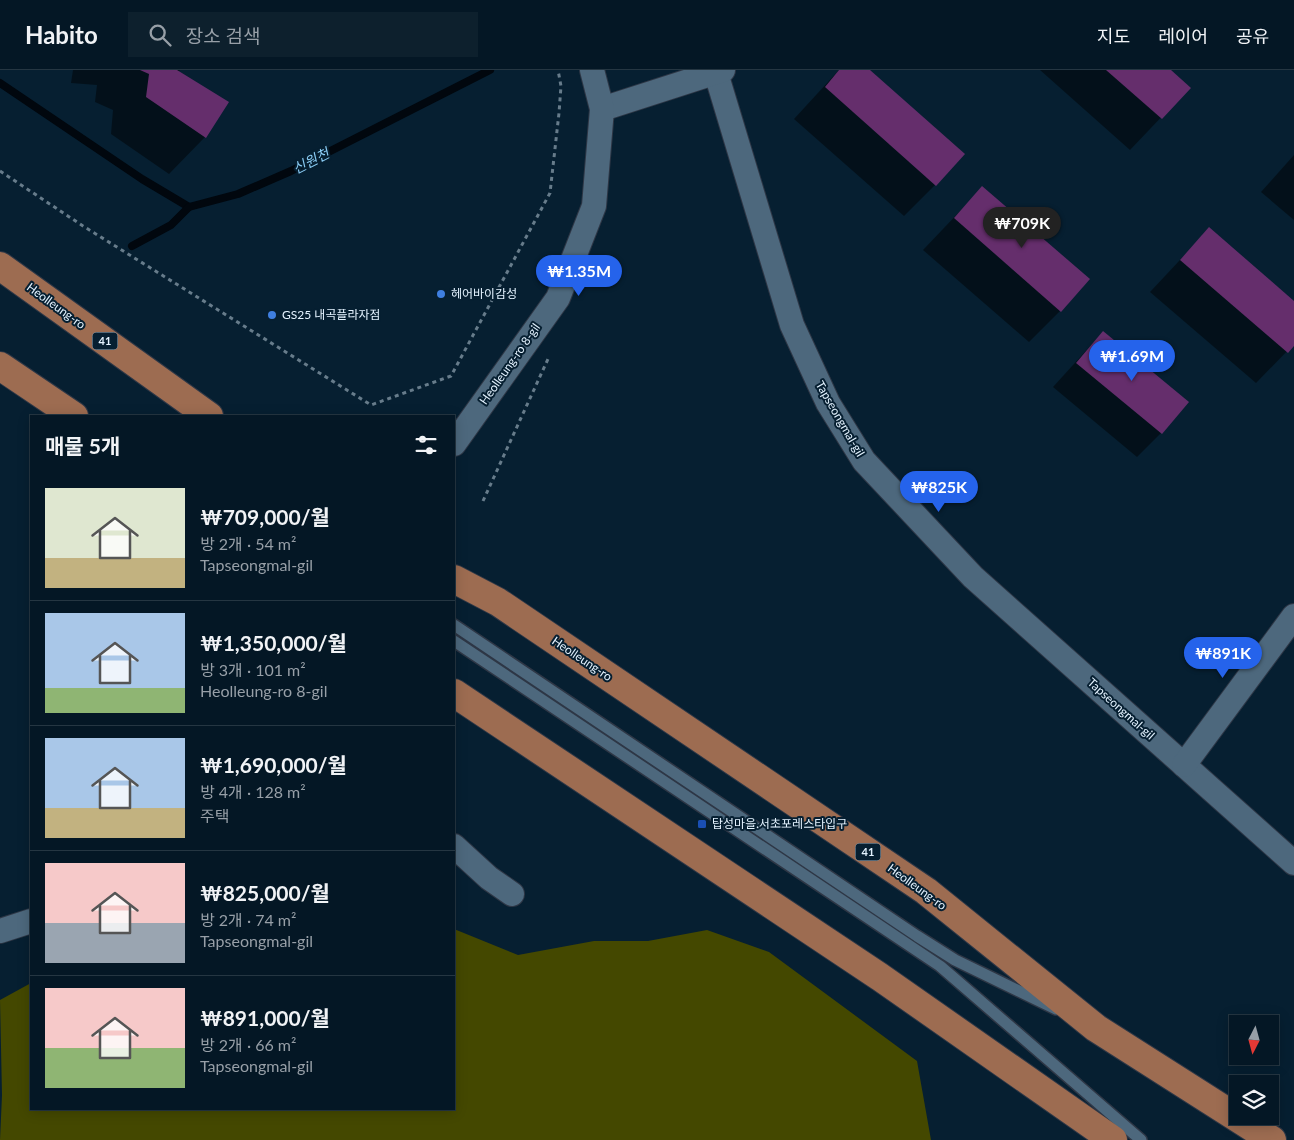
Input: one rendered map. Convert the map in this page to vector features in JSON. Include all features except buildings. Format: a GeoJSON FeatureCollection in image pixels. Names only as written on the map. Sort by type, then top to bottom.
{"type":"FeatureCollection","features":[{"type":"Feature","properties":{"kind":"main road","name":"Heolleung-ro"},"geometry":{"type":"LineString","coordinates":[[0,266],[208,415]]}},
{"type":"Feature","properties":{"kind":"main road"},"geometry":{"type":"LineString","coordinates":[[0,366],[73,415]]}},
{"type":"Feature","properties":{"kind":"main road","name":"Heolleung-ro"},"geometry":{"type":"LineString","coordinates":[[455,580],[498,602],[926,891],[1096,1028],[1272,1140]]}},
{"type":"Feature","properties":{"kind":"main road"},"geometry":{"type":"LineString","coordinates":[[455,694],[880,977],[1113,1140]]}},
{"type":"Feature","properties":{"kind":"street","name":"Heolleung-ro 8-gil"},"geometry":{"type":"LineString","coordinates":[[455,443],[558,298],[594,206],[602,109],[592,70]]}},
{"type":"Feature","properties":{"kind":"street"},"geometry":{"type":"LineString","coordinates":[[602,109],[719,71]]}},
{"type":"Feature","properties":{"kind":"street","name":"Tapseongmal-gil"},"geometry":{"type":"LineString","coordinates":[[719,71],[792,325],[828,403],[864,461],[973,577],[1294,863]]}},
{"type":"Feature","properties":{"kind":"street"},"geometry":{"type":"LineString","coordinates":[[1184,765],[1294,616]]}},
{"type":"Feature","properties":{"kind":"street"},"geometry":{"type":"LineString","coordinates":[[455,847],[489,878],[512,894]]}},
{"type":"Feature","properties":{"kind":"street"},"geometry":{"type":"LineString","coordinates":[[0,932],[30,921]]}},
{"type":"Feature","properties":{"kind":"lane"},"geometry":{"type":"LineString","coordinates":[[455,626],[954,960],[1096,1028]]}},
{"type":"Feature","properties":{"kind":"lane"},"geometry":{"type":"LineString","coordinates":[[455,642],[940,966],[1142,1140]]}},
{"type":"Feature","properties":{"kind":"path"},"geometry":{"type":"LineString","coordinates":[[0,172],[90,231],[372,405],[450,376],[550,193],[560,86],[558,70]]}},
{"type":"Feature","properties":{"kind":"shaded area"},"geometry":{"type":"Polygon","coordinates":[[[455,929],[518,955],[594,941],[648,941],[707,930],[769,952],[917,1061],[931,1140],[0,1140],[2,1095],[0,1000],[30,984],[30,1110],[455,1110],[455,929]]]}},
{"type":"Feature","properties":{"kind":"waterway","name":"신원천"},"geometry":{"type":"LineString","coordinates":[[132,246],[171,225],[189,207],[238,194],[291,171],[490,70]]}},
{"type":"Feature","properties":{"kind":"waterway"},"geometry":{"type":"LineString","coordinates":[[0,83],[142,179],[189,207]]}},
{"type":"Feature","properties":{"kind":"place","name":"헤어바이감성"},"geometry":{"type":"Point","coordinates":[441,294]}},
{"type":"Feature","properties":{"kind":"place","name":"GS25 내곡플라자점"},"geometry":{"type":"Point","coordinates":[272,315]}},
{"type":"Feature","properties":{"kind":"place","name":"탑성마을.서초포레스타입구"},"geometry":{"type":"Point","coordinates":[702,824]}}]}
